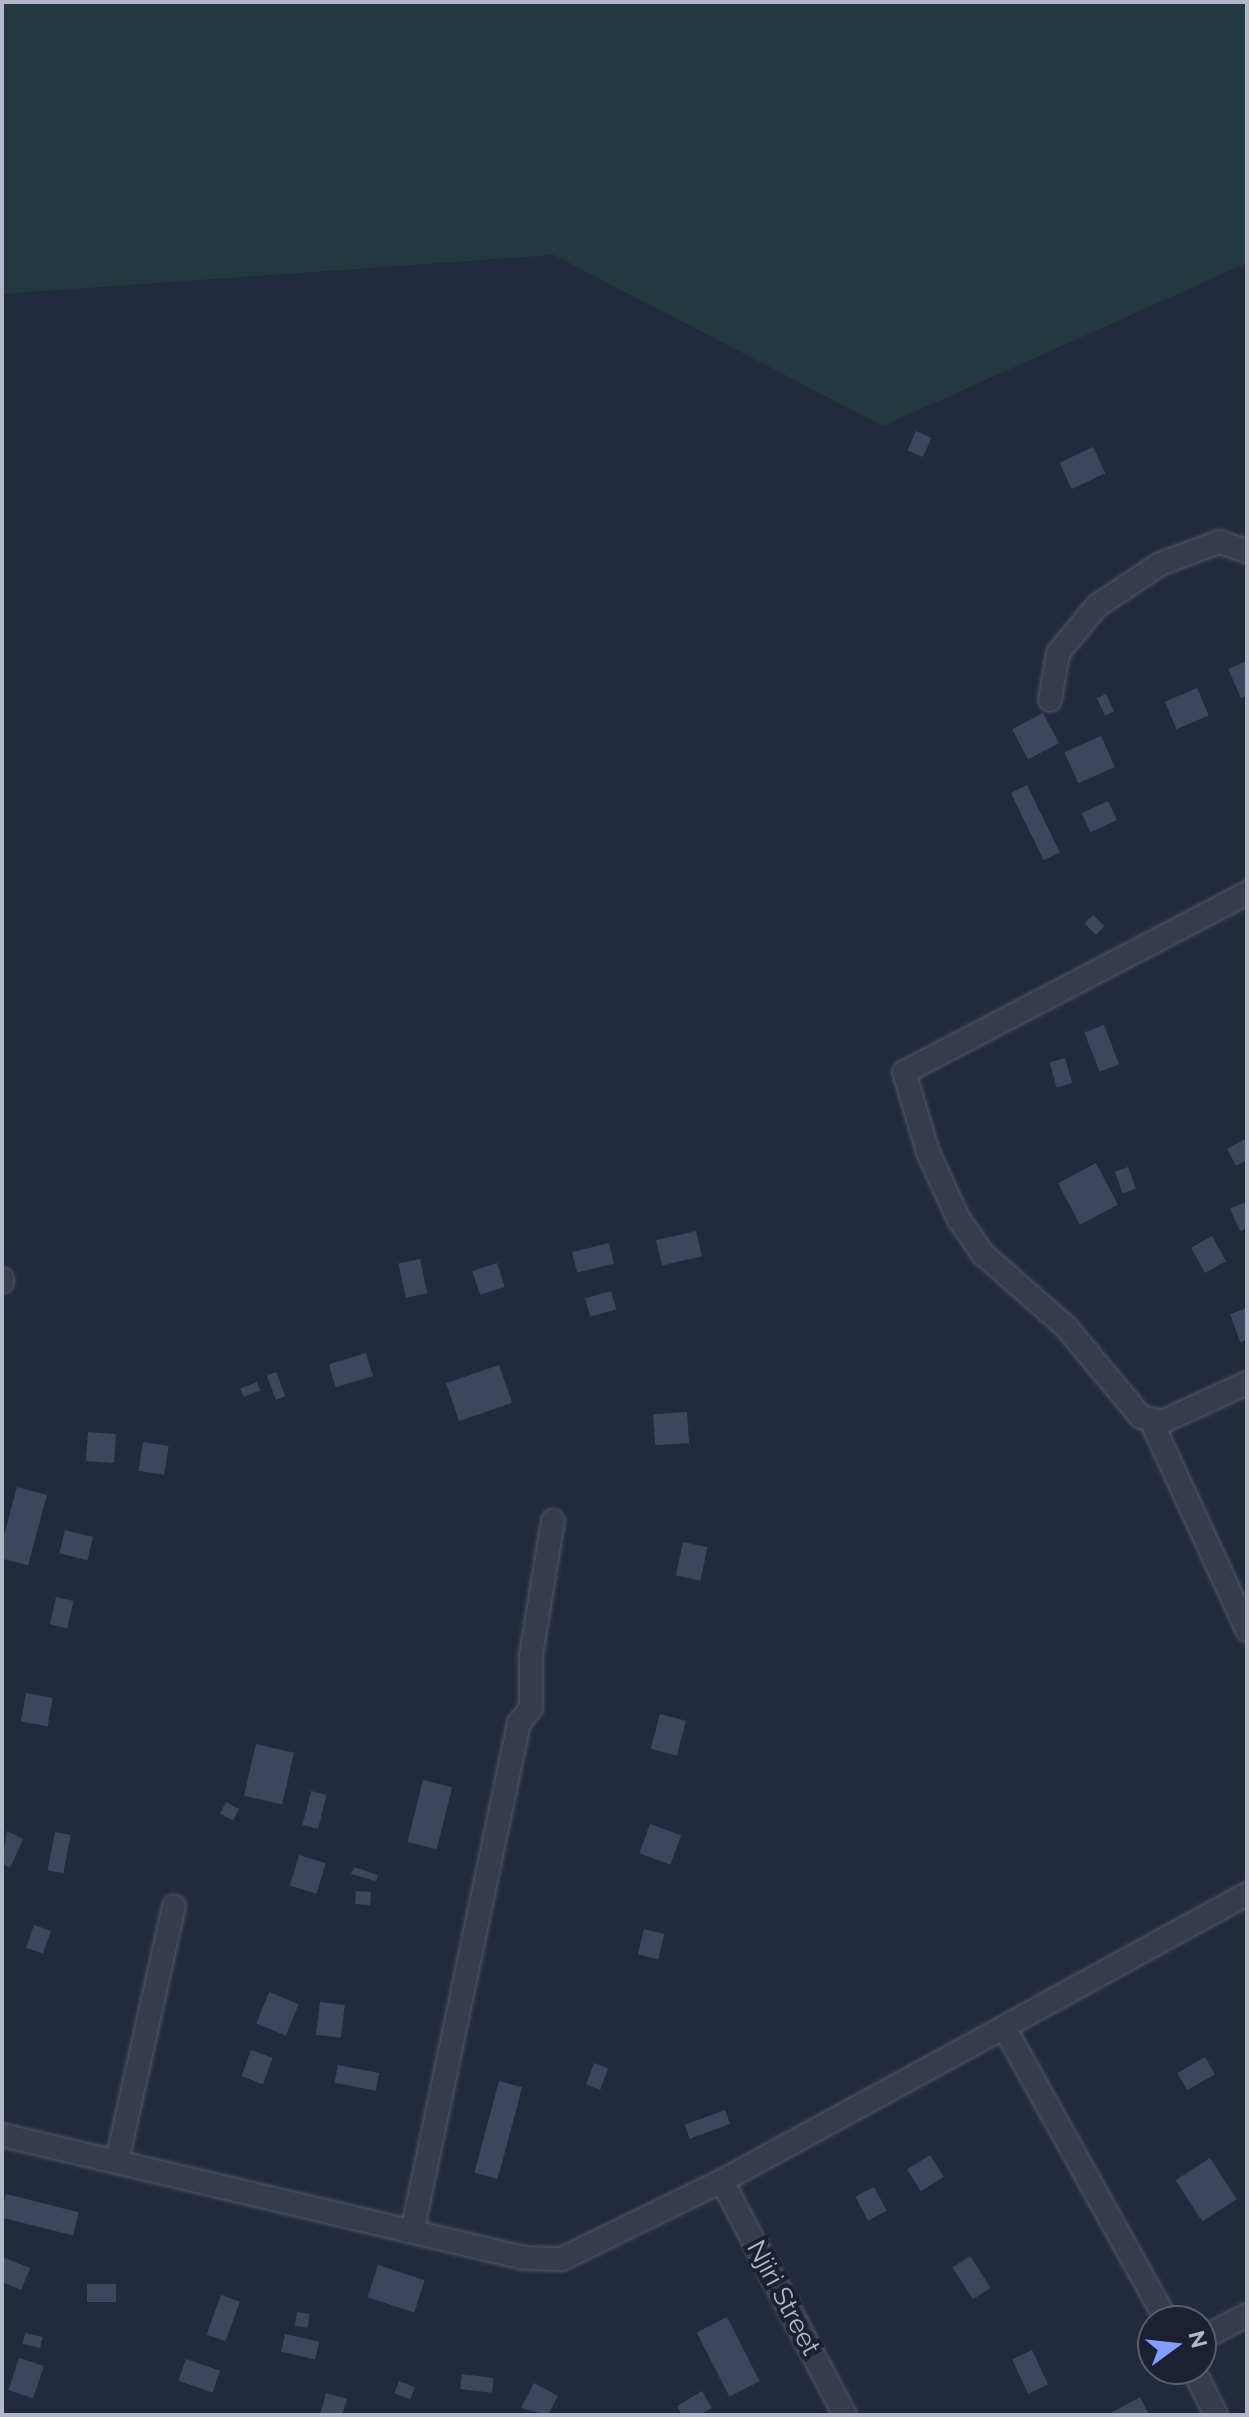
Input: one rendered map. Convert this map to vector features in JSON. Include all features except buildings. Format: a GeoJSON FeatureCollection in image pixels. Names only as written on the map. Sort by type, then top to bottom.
{"type":"FeatureCollection","features":[{"type":"Feature","properties":{"kind":"street"},"geometry":{"type":"LineString","coordinates":[[1050,700],[1058,653],[1097,606],[1160,564],[1219,542],[1247,551]]}},
{"type":"Feature","properties":{"kind":"street"},"geometry":{"type":"LineString","coordinates":[[1247,893],[904,1072],[928,1152],[958,1218],[983,1254],[1066,1327],[1141,1417],[1152,1423],[1247,1630]]}},
{"type":"Feature","properties":{"kind":"street"},"geometry":{"type":"LineString","coordinates":[[1152,1423],[1247,1383]]}},
{"type":"Feature","properties":{"kind":"street"},"geometry":{"type":"LineString","coordinates":[[413,2228],[519,1723],[531,1708],[531,1655],[553,1521]]}},
{"type":"Feature","properties":{"kind":"street"},"geometry":{"type":"LineString","coordinates":[[2,2135],[413,2228],[524,2258],[562,2259],[722,2181],[1247,1894]]}},
{"type":"Feature","properties":{"kind":"street"},"geometry":{"type":"LineString","coordinates":[[117,2161],[174,1906]]}},
{"type":"Feature","properties":{"kind":"street"},"geometry":{"type":"LineString","coordinates":[[1004,2027],[1158,2305]]}},
{"type":"Feature","properties":{"kind":"street","name":"Njiri Street"},"geometry":{"type":"LineString","coordinates":[[722,2181],[845,2415]]}},
{"type":"Feature","properties":{"kind":"street"},"geometry":{"type":"LineString","coordinates":[[1217,2331],[1247,2315]]}},
{"type":"Feature","properties":{"kind":"street"},"geometry":{"type":"LineString","coordinates":[[1201,2385],[1216,2415]]}},
{"type":"Feature","properties":{"kind":"shaded area"},"geometry":{"type":"Polygon","coordinates":[[[2,2],[1247,2],[1247,263],[883,426],[554,255],[2,294],[2,2]]]}}]}
